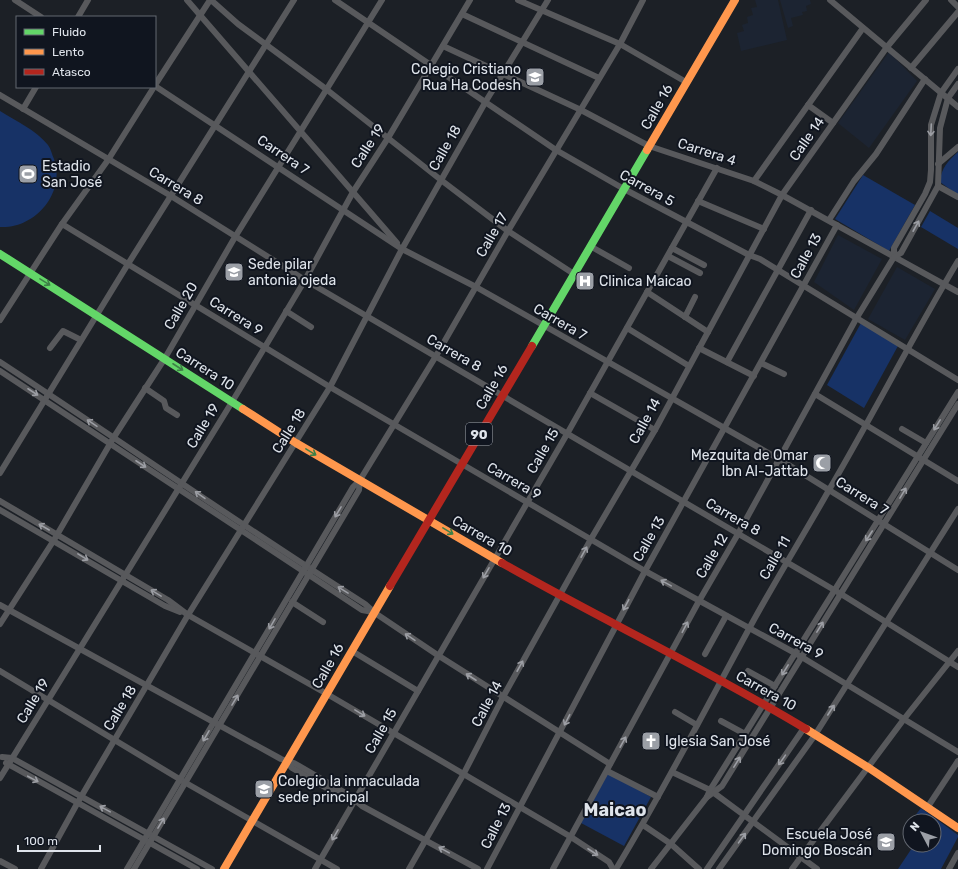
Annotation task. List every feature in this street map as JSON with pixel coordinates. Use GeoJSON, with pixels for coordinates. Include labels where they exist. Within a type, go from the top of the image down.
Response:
{"type":"FeatureCollection","features":[{"type":"Feature","properties":{"kind":"main road","name":"Calle 16"},"geometry":{"type":"LineString","coordinates":[[224,869],[624,189],[732,1]]}},
{"type":"Feature","properties":{"kind":"main road","name":"Carrera 10"},"geometry":{"type":"LineString","coordinates":[[0,254],[97,314],[296,443],[560,596],[672,653],[767,706],[869,768],[958,828]]}},
{"type":"Feature","properties":{"kind":"street"},"geometry":{"type":"LineString","coordinates":[[15,0],[39,16]]}},
{"type":"Feature","properties":{"kind":"street"},"geometry":{"type":"LineString","coordinates":[[79,16],[88,0]]}},
{"type":"Feature","properties":{"kind":"street"},"geometry":{"type":"LineString","coordinates":[[187,0],[402,249]]}},
{"type":"Feature","properties":{"kind":"street"},"geometry":{"type":"LineString","coordinates":[[156,84],[211,0],[238,24],[326,89],[440,180],[508,231],[574,274]]}},
{"type":"Feature","properties":{"kind":"street"},"geometry":{"type":"LineString","coordinates":[[0,473],[128,264],[294,0]]}},
{"type":"Feature","properties":{"kind":"street","name":"Carrera 5"},"geometry":{"type":"LineString","coordinates":[[335,0],[432,64],[556,150],[686,223],[749,255],[760,259],[958,380]]}},
{"type":"Feature","properties":{"kind":"street","name":"Calle 20"},"geometry":{"type":"LineString","coordinates":[[0,624],[56,537],[114,437],[165,358],[236,237],[280,167],[300,131],[382,0]]}},
{"type":"Feature","properties":{"kind":"street","name":"Calle 19"},"geometry":{"type":"LineString","coordinates":[[0,778],[232,402],[305,280],[344,211],[352,192],[388,138],[470,0]]}},
{"type":"Feature","properties":{"kind":"street"},"geometry":{"type":"LineString","coordinates":[[518,0],[620,44],[686,82]]}},
{"type":"Feature","properties":{"kind":"street","name":"Calle 18"},"geometry":{"type":"LineString","coordinates":[[41,869],[81,796],[188,615],[330,387],[440,180],[486,101],[548,0]]}},
{"type":"Feature","properties":{"kind":"street","name":"Calle 17"},"geometry":{"type":"LineString","coordinates":[[134,869],[151,834],[307,570],[353,487],[360,480],[436,356],[508,231],[620,44],[643,0]]}},
{"type":"Feature","properties":{"kind":"street"},"geometry":{"type":"LineString","coordinates":[[830,0],[958,107]]}},
{"type":"Feature","properties":{"kind":"street","name":"Calle 14"},"geometry":{"type":"LineString","coordinates":[[409,869],[463,775],[503,697],[591,539],[654,430],[782,195],[887,48],[926,0]]}},
{"type":"Feature","properties":{"kind":"street"},"geometry":{"type":"LineString","coordinates":[[951,0],[958,7]]}},
{"type":"Feature","properties":{"kind":"street"},"geometry":{"type":"LineString","coordinates":[[911,68],[958,12]]}},
{"type":"Feature","properties":{"kind":"street"},"geometry":{"type":"LineString","coordinates":[[462,14],[599,78]]}},
{"type":"Feature","properties":{"kind":"street"},"geometry":{"type":"LineString","coordinates":[[754,181],[863,28]]}},
{"type":"Feature","properties":{"kind":"street","name":"Carrera 4"},"geometry":{"type":"LineString","coordinates":[[443,46],[581,110],[649,146],[754,181],[811,210],[958,292]]}},
{"type":"Feature","properties":{"kind":"street"},"geometry":{"type":"LineString","coordinates":[[931,170],[931,125],[941,92],[958,69]]}},
{"type":"Feature","properties":{"kind":"street"},"geometry":{"type":"LineString","coordinates":[[829,220],[854,181],[876,154],[925,79]]}},
{"type":"Feature","properties":{"kind":"street"},"geometry":{"type":"LineString","coordinates":[[940,164],[940,128],[948,98],[958,84]]}},
{"type":"Feature","properties":{"kind":"street","name":"Carrera 7"},"geometry":{"type":"LineString","coordinates":[[156,87],[280,167],[402,249],[476,287],[779,459],[958,570]]}},
{"type":"Feature","properties":{"kind":"street"},"geometry":{"type":"LineString","coordinates":[[23,109],[35,88]]}},
{"type":"Feature","properties":{"kind":"street"},"geometry":{"type":"LineString","coordinates":[[0,320],[62,224],[108,160],[154,88]]}},
{"type":"Feature","properties":{"kind":"street","name":"Carrera 8"},"geometry":{"type":"LineString","coordinates":[[0,95],[171,196],[305,280],[841,594],[958,667]]}},
{"type":"Feature","properties":{"kind":"street"},"geometry":{"type":"LineString","coordinates":[[808,105],[833,123]]}},
{"type":"Feature","properties":{"kind":"street"},"geometry":{"type":"LineString","coordinates":[[931,170],[940,164],[958,147]]}},
{"type":"Feature","properties":{"kind":"street","name":"Calle 12"},"geometry":{"type":"LineString","coordinates":[[553,869],[699,601],[738,534],[856,319],[894,257],[901,252],[938,186],[940,164]]}},
{"type":"Feature","properties":{"kind":"street","name":"Calle 15"},"geometry":{"type":"LineString","coordinates":[[315,869],[608,363],[717,168]]}},
{"type":"Feature","properties":{"kind":"street","name":"Calle 12"},"geometry":{"type":"LineString","coordinates":[[894,257],[894,248],[926,194],[930,182],[931,170]]}},
{"type":"Feature","properties":{"kind":"street"},"geometry":{"type":"LineString","coordinates":[[938,186],[958,197]]}},
{"type":"Feature","properties":{"kind":"street"},"geometry":{"type":"LineString","coordinates":[[698,201],[764,229]]}},
{"type":"Feature","properties":{"kind":"street"},"geometry":{"type":"LineString","coordinates":[[727,362],[811,210]]}},
{"type":"Feature","properties":{"kind":"street","name":"Carrera 9"},"geometry":{"type":"LineString","coordinates":[[62,224],[393,425],[645,571],[749,630],[795,653],[848,684],[904,719],[958,757]]}},
{"type":"Feature","properties":{"kind":"street","name":"Calle 13"},"geometry":{"type":"LineString","coordinates":[[487,869],[519,807],[560,734],[645,571],[837,225]]}},
{"type":"Feature","properties":{"kind":"street"},"geometry":{"type":"LineString","coordinates":[[590,246],[629,268]]}},
{"type":"Feature","properties":{"kind":"street"},"geometry":{"type":"LineString","coordinates":[[672,248],[704,265]]}},
{"type":"Feature","properties":{"kind":"street"},"geometry":{"type":"LineString","coordinates":[[668,256],[700,272]]}},
{"type":"Feature","properties":{"kind":"street","name":"Calle 11"},"geometry":{"type":"LineString","coordinates":[[616,869],[643,825],[786,562],[830,490],[907,349],[958,261]]}},
{"type":"Feature","properties":{"kind":"street"},"geometry":{"type":"LineString","coordinates":[[647,292],[708,332]]}},
{"type":"Feature","properties":{"kind":"street"},"geometry":{"type":"LineString","coordinates":[[685,317],[696,297]]}},
{"type":"Feature","properties":{"kind":"street"},"geometry":{"type":"LineString","coordinates":[[286,311],[311,327]]}},
{"type":"Feature","properties":{"kind":"street"},"geometry":{"type":"LineString","coordinates":[[627,328],[689,366]]}},
{"type":"Feature","properties":{"kind":"street"},"geometry":{"type":"LineString","coordinates":[[50,348],[63,332],[81,340]]}},
{"type":"Feature","properties":{"kind":"street"},"geometry":{"type":"LineString","coordinates":[[699,348],[754,376]]}},
{"type":"Feature","properties":{"kind":"street"},"geometry":{"type":"LineString","coordinates":[[0,362],[182,483],[242,528]]}},
{"type":"Feature","properties":{"kind":"street"},"geometry":{"type":"LineString","coordinates":[[761,363],[784,374]]}},
{"type":"Feature","properties":{"kind":"street"},"geometry":{"type":"LineString","coordinates":[[0,371],[179,489],[307,570],[365,604],[375,613],[439,656],[560,734],[610,764]]}},
{"type":"Feature","properties":{"kind":"street"},"geometry":{"type":"LineString","coordinates":[[145,388],[164,401],[166,408],[177,415]]}},
{"type":"Feature","properties":{"kind":"street"},"geometry":{"type":"LineString","coordinates":[[920,458],[926,443],[958,392]]}},
{"type":"Feature","properties":{"kind":"street"},"geometry":{"type":"LineString","coordinates":[[590,394],[654,430]]}},
{"type":"Feature","properties":{"kind":"street"},"geometry":{"type":"LineString","coordinates":[[815,394],[958,481]]}},
{"type":"Feature","properties":{"kind":"street"},"geometry":{"type":"LineString","coordinates":[[651,869],[712,792],[745,734],[767,706],[801,657],[841,594],[881,522],[920,458],[958,404]]}},
{"type":"Feature","properties":{"kind":"street"},"geometry":{"type":"LineString","coordinates":[[902,429],[926,443]]}},
{"type":"Feature","properties":{"kind":"street"},"geometry":{"type":"LineString","coordinates":[[0,501],[121,581],[165,606],[188,615]]}},
{"type":"Feature","properties":{"kind":"street"},"geometry":{"type":"LineString","coordinates":[[719,869],[815,735],[958,509]]}},
{"type":"Feature","properties":{"kind":"street"},"geometry":{"type":"LineString","coordinates":[[0,510],[56,537],[125,574],[168,600],[188,615],[327,694],[571,837],[609,862],[613,869]]}},
{"type":"Feature","properties":{"kind":"street"},"geometry":{"type":"LineString","coordinates":[[712,792],[722,786],[767,706],[775,686],[834,590],[881,522]]}},
{"type":"Feature","properties":{"kind":"street","name":"Calle 17"},"geometry":{"type":"LineString","coordinates":[[257,655],[292,602],[307,570]]}},
{"type":"Feature","properties":{"kind":"street"},"geometry":{"type":"LineString","coordinates":[[292,602],[323,622]]}},
{"type":"Feature","properties":{"kind":"street"},"geometry":{"type":"LineString","coordinates":[[0,605],[287,762],[292,768],[347,800],[354,801],[478,869]]}},
{"type":"Feature","properties":{"kind":"street"},"geometry":{"type":"LineString","coordinates":[[705,654],[726,616]]}},
{"type":"Feature","properties":{"kind":"street"},"geometry":{"type":"LineString","coordinates":[[352,651],[418,691]]}},
{"type":"Feature","properties":{"kind":"street"},"geometry":{"type":"LineString","coordinates":[[792,869],[869,768],[904,719],[958,651]]}},
{"type":"Feature","properties":{"kind":"street"},"geometry":{"type":"LineString","coordinates":[[0,671],[183,781],[337,869]]}},
{"type":"Feature","properties":{"kind":"street"},"geometry":{"type":"LineString","coordinates":[[748,671],[775,686]]}},
{"type":"Feature","properties":{"kind":"street"},"geometry":{"type":"LineString","coordinates":[[675,712],[697,725]]}},
{"type":"Feature","properties":{"kind":"street"},"geometry":{"type":"LineString","coordinates":[[721,721],[745,734]]}},
{"type":"Feature","properties":{"kind":"street"},"geometry":{"type":"LineString","coordinates":[[707,869],[804,728]]}},
{"type":"Feature","properties":{"kind":"street"},"geometry":{"type":"LineString","coordinates":[[1,756],[12,758],[212,869]]}},
{"type":"Feature","properties":{"kind":"street"},"geometry":{"type":"LineString","coordinates":[[1,756],[8,765],[78,802],[197,869]]}},
{"type":"Feature","properties":{"kind":"street"},"geometry":{"type":"LineString","coordinates":[[927,808],[958,757]]}},
{"type":"Feature","properties":{"kind":"street"},"geometry":{"type":"LineString","coordinates":[[607,771],[658,797]]}},
{"type":"Feature","properties":{"kind":"street"},"geometry":{"type":"LineString","coordinates":[[672,772],[712,792],[817,869]]}},
{"type":"Feature","properties":{"kind":"street"},"geometry":{"type":"LineString","coordinates":[[643,825],[671,844],[699,869]]}},
{"type":"Feature","properties":{"kind":"street","name":"Calle 17"},"geometry":{"type":"LineString","coordinates":[[127,869],[147,841]]}},
{"type":"Feature","properties":{"kind":"street"},"geometry":{"type":"LineString","coordinates":[[949,869],[958,853]]}},
{"type":"Feature","properties":{"kind":"street"},"geometry":{"type":"LineString","coordinates":[[0,861],[15,869]]}},
{"type":"Feature","properties":{"kind":"shaded area"},"geometry":{"type":"Polygon","coordinates":[[[755,0],[778,0],[787,40],[741,51],[737,33],[744,31],[742,25],[748,23],[747,17],[753,15],[751,8],[757,7],[755,0]]]}},
{"type":"Feature","properties":{"kind":"shaded area"},"geometry":{"type":"Polygon","coordinates":[[[780,0],[810,0],[811,4],[806,6],[807,11],[802,12],[803,15],[791,18],[793,26],[788,28],[780,0]]]}},
{"type":"Feature","properties":{"kind":"shaded area"},"geometry":{"type":"Polygon","coordinates":[[[889,52],[917,81],[869,148],[838,123],[889,52]]]}},
{"type":"Feature","properties":{"kind":"shaded area","name":"Estadio San José"},"geometry":{"type":"Polygon","coordinates":[[[0,111],[26,126],[48,145],[54,159],[57,172],[56,184],[51,196],[45,206],[36,215],[25,222],[13,226],[0,227],[0,111]]]}},
{"type":"Feature","properties":{"kind":"shaded area"},"geometry":{"type":"Polygon","coordinates":[[[958,152],[958,195],[940,182],[946,165],[958,152]]]}},
{"type":"Feature","properties":{"kind":"shaded area"},"geometry":{"type":"Polygon","coordinates":[[[863,175],[915,205],[889,251],[835,219],[863,175]]]}},
{"type":"Feature","properties":{"kind":"shaded area"},"geometry":{"type":"Polygon","coordinates":[[[930,211],[958,228],[958,249],[921,227],[930,211]]]}},
{"type":"Feature","properties":{"kind":"shaded area"},"geometry":{"type":"Polygon","coordinates":[[[838,235],[882,259],[854,310],[814,282],[838,235]]]}},
{"type":"Feature","properties":{"kind":"shaded area"},"geometry":{"type":"Polygon","coordinates":[[[897,267],[935,289],[905,340],[868,319],[897,267]]]}},
{"type":"Feature","properties":{"kind":"shaded area"},"geometry":{"type":"Polygon","coordinates":[[[861,323],[899,344],[864,408],[827,385],[861,323]]]}},
{"type":"Feature","properties":{"kind":"shaded area"},"geometry":{"type":"Polygon","coordinates":[[[608,773],[651,797],[624,846],[581,823],[608,773]]]}},
{"type":"Feature","properties":{"kind":"shaded area"},"geometry":{"type":"Polygon","coordinates":[[[921,808],[928,813],[917,813],[921,808]]]}},
{"type":"Feature","properties":{"kind":"shaded area"},"geometry":{"type":"Polygon","coordinates":[[[942,823],[958,835],[941,869],[898,869],[909,853],[942,853],[942,823]]]}},
{"type":"Feature","properties":{"kind":"traffic: fast"},"geometry":{"type":"LineString","coordinates":[[532,346],[647,150]]}},
{"type":"Feature","properties":{"kind":"traffic: fast"},"geometry":{"type":"LineString","coordinates":[[0,254],[243,409]]}},
{"type":"Feature","properties":{"kind":"traffic: slow"},"geometry":{"type":"LineString","coordinates":[[647,150],[735,0]]}},
{"type":"Feature","properties":{"kind":"traffic: slow"},"geometry":{"type":"LineString","coordinates":[[243,409],[296,443],[502,563]]}},
{"type":"Feature","properties":{"kind":"traffic: slow"},"geometry":{"type":"LineString","coordinates":[[224,869],[390,586]]}},
{"type":"Feature","properties":{"kind":"traffic: slow"},"geometry":{"type":"LineString","coordinates":[[806,729],[869,768],[958,828]]}},
{"type":"Feature","properties":{"kind":"traffic: jam"},"geometry":{"type":"LineString","coordinates":[[390,586],[532,346]]}},
{"type":"Feature","properties":{"kind":"traffic: jam"},"geometry":{"type":"LineString","coordinates":[[502,563],[578,605],[693,665],[806,729]]}},
{"type":"Feature","properties":{"kind":"place","name":"Colegio Cristiano Rua Ha Codesh"},"geometry":{"type":"Point","coordinates":[535,77]}},
{"type":"Feature","properties":{"kind":"place","name":"Estadio San José"},"geometry":{"type":"Point","coordinates":[28,174]}},
{"type":"Feature","properties":{"kind":"place","name":"Sede pilar antonia ojeda"},"geometry":{"type":"Point","coordinates":[234,272]}},
{"type":"Feature","properties":{"kind":"place","name":"Clinica Maicao"},"geometry":{"type":"Point","coordinates":[585,281]}},
{"type":"Feature","properties":{"kind":"place","name":"Mezquita de Omar Ibn Al-Jattab"},"geometry":{"type":"Point","coordinates":[822,463]}},
{"type":"Feature","properties":{"kind":"place","name":"Iglesia San José"},"geometry":{"type":"Point","coordinates":[651,741]}},
{"type":"Feature","properties":{"kind":"place","name":"Colegio la inmaculada sede principal"},"geometry":{"type":"Point","coordinates":[264,789]}},
{"type":"Feature","properties":{"kind":"place","name":"Escuela José Domingo Boscán"},"geometry":{"type":"Point","coordinates":[886,842]}},
{"type":"Feature","properties":{"kind":"district","name":"Maicao"},"geometry":{"type":"Point","coordinates":[615,810]}}]}
